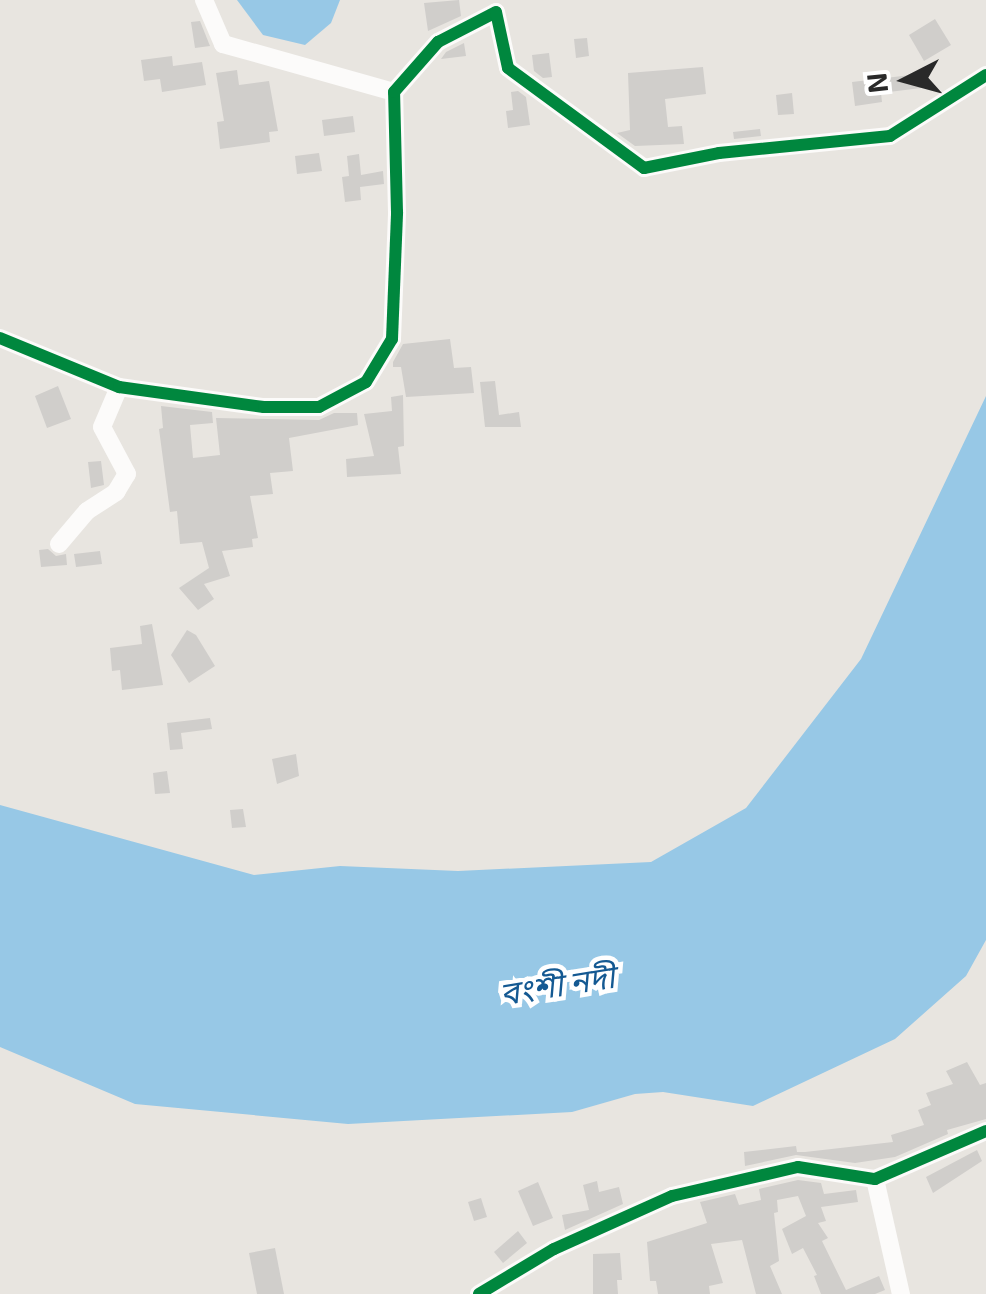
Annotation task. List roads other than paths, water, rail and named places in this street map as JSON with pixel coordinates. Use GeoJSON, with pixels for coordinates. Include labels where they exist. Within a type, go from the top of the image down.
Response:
{"type":"FeatureCollection","features":[{"type":"Feature","properties":{"kind":"street"},"geometry":{"type":"LineString","coordinates":[[204,0],[223,44],[394,92]]}},
{"type":"Feature","properties":{"kind":"street"},"geometry":{"type":"LineString","coordinates":[[0,338],[119,387],[264,408],[319,406],[366,382],[392,339],[397,212],[394,92],[438,42],[496,12],[508,68],[644,168],[718,153],[890,136],[986,75]]}},
{"type":"Feature","properties":{"kind":"street"},"geometry":{"type":"LineString","coordinates":[[58,544],[88,510],[116,492],[127,474],[102,427],[119,387]]}},
{"type":"Feature","properties":{"kind":"street"},"geometry":{"type":"LineString","coordinates":[[479,1294],[554,1249],[672,1196],[798,1167],[875,1179],[986,1131]]}},
{"type":"Feature","properties":{"kind":"street"},"geometry":{"type":"LineString","coordinates":[[875,1179],[901,1294]]}},
{"type":"Feature","properties":{"kind":"water"},"geometry":{"type":"Polygon","coordinates":[[[237,0],[340,0],[331,23],[305,45],[263,35],[237,0]]]}},
{"type":"Feature","properties":{"kind":"water","name":"বংশী নদী"},"geometry":{"type":"Polygon","coordinates":[[[986,396],[986,940],[966,976],[895,1039],[753,1106],[663,1092],[635,1094],[572,1112],[348,1124],[135,1104],[0,1047],[0,805],[254,875],[340,866],[458,871],[651,862],[746,808],[861,659],[986,396]]]}}]}
